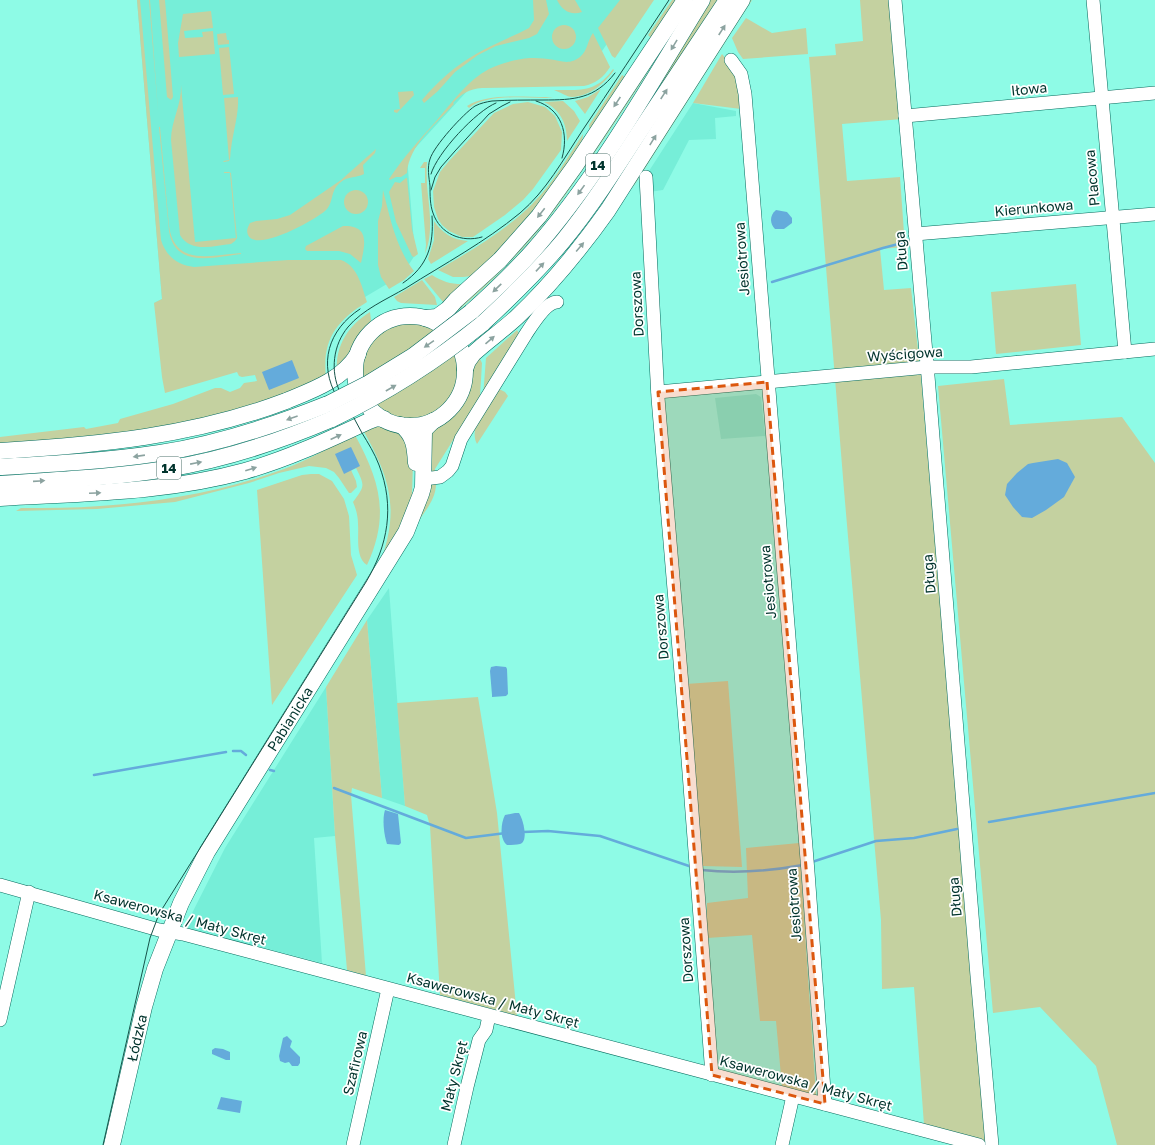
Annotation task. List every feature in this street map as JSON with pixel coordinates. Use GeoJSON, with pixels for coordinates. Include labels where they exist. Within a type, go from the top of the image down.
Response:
{"type":"FeatureCollection","features":[{"type":"Feature","properties":{"kind":"main road"},"geometry":{"type":"LineString","coordinates":[[384,419],[369,406],[361,394],[356,378],[355,369],[358,354],[368,335],[382,324],[396,317],[437,317],[448,309],[500,260],[538,216],[575,166],[685,0]]}},
{"type":"Feature","properties":{"kind":"main road","name":"14"},"geometry":{"type":"LineString","coordinates":[[0,467],[127,458],[194,447],[239,436],[328,404],[395,368],[471,312],[522,263],[568,207],[617,136],[702,0]]}},
{"type":"Feature","properties":{"kind":"main road"},"geometry":{"type":"LineString","coordinates":[[0,498],[146,489],[209,480],[246,471],[287,458],[377,418],[401,425],[414,425],[433,421],[449,409],[456,401],[463,385],[465,369],[473,354],[540,294],[586,241],[612,204],[738,0]]}},
{"type":"Feature","properties":{"kind":"main road","name":"14"},"geometry":{"type":"LineString","coordinates":[[0,484],[116,475],[167,469],[213,460],[260,447],[297,434],[332,419],[402,382],[445,353],[482,324],[526,282],[567,236],[738,0]]}},
{"type":"Feature","properties":{"kind":"main road"},"geometry":{"type":"LineString","coordinates":[[425,318],[439,325],[452,337],[461,352],[465,369]]}},
{"type":"Feature","properties":{"kind":"main road"},"geometry":{"type":"LineString","coordinates":[[0,451],[97,444],[138,439],[212,425],[246,415],[326,384],[345,370],[358,354]]}},
{"type":"Feature","properties":{"kind":"main road"},"geometry":{"type":"LineString","coordinates":[[326,384],[342,383],[352,387],[361,394]]}},
{"type":"Feature","properties":{"kind":"main road","name":"Pabianicka"},"geometry":{"type":"LineString","coordinates":[[168,932],[188,886],[207,852],[401,542],[422,494],[424,479],[424,435],[426,428],[433,421]]}},
{"type":"Feature","properties":{"kind":"main road","name":"Pabianicka"},"geometry":{"type":"LineString","coordinates":[[401,425],[410,434],[415,452],[417,480],[416,508]]}},
{"type":"Feature","properties":{"kind":"main road","name":"Łódzka"},"geometry":{"type":"LineString","coordinates":[[112,1145],[149,986],[168,932]]}},
{"type":"Feature","properties":{"kind":"street","name":"Długa"},"geometry":{"type":"LineString","coordinates":[[895,0],[928,368],[992,1145]]}},
{"type":"Feature","properties":{"kind":"street","name":"Placowa"},"geometry":{"type":"LineString","coordinates":[[1092,0],[1125,352]]}},
{"type":"Feature","properties":{"kind":"street","name":"Jesiotrowa"},"geometry":{"type":"LineString","coordinates":[[731,60],[737,67],[743,81],[808,872],[825,1104]]}},
{"type":"Feature","properties":{"kind":"street","name":"Iłowa"},"geometry":{"type":"LineString","coordinates":[[905,116],[1155,93]]}},
{"type":"Feature","properties":{"kind":"street","name":"Dorszowa"},"geometry":{"type":"LineString","coordinates":[[646,177],[658,392],[712,1074]]}},
{"type":"Feature","properties":{"kind":"street","name":"Kierunkowa"},"geometry":{"type":"LineString","coordinates":[[915,234],[1155,214]]}},
{"type":"Feature","properties":{"kind":"street"},"geometry":{"type":"LineString","coordinates":[[424,479],[437,478],[448,471],[454,460],[461,439],[526,334],[550,304],[557,302]]}},
{"type":"Feature","properties":{"kind":"street","name":"Wyścigowa"},"geometry":{"type":"LineString","coordinates":[[658,392],[928,368],[970,367],[1155,349]]}},
{"type":"Feature","properties":{"kind":"street","name":"Ksawerowska / Mały Skręt"},"geometry":{"type":"LineString","coordinates":[[0,885],[168,932],[183,934],[979,1145]]}},
{"type":"Feature","properties":{"kind":"street"},"geometry":{"type":"LineString","coordinates":[[0,1020],[6,970],[29,892]]}},
{"type":"Feature","properties":{"kind":"street","name":"Szafirowa"},"geometry":{"type":"LineString","coordinates":[[353,1145],[388,989]]}},
{"type":"Feature","properties":{"kind":"street","name":"Mały Skręt"},"geometry":{"type":"LineString","coordinates":[[454,1145],[466,1087],[479,1040],[486,1030],[490,1016]]}},
{"type":"Feature","properties":{"kind":"street"},"geometry":{"type":"LineString","coordinates":[[782,1145],[793,1096]]}},
{"type":"Feature","properties":{"kind":"highlighted area"},"geometry":{"type":"Polygon","coordinates":[[[767,382],[825,1104],[712,1075],[658,392],[767,382]]]}},
{"type":"Feature","properties":{"kind":"shaded area"},"geometry":{"type":"Polygon","coordinates":[[[137,0],[638,0],[578,85],[470,88],[407,157],[415,255],[402,275],[365,297],[154,303],[162,299],[137,0]]]}},
{"type":"Feature","properties":{"kind":"shaded area"},"geometry":{"type":"Polygon","coordinates":[[[137,0],[140,0],[161,240],[169,255],[177,262],[194,267],[288,260],[341,260],[352,267],[361,284],[367,302],[356,309],[339,324],[333,333],[326,352],[326,377],[252,406],[209,418],[116,435],[0,444],[0,437],[84,427],[86,429],[118,423],[120,419],[173,404],[215,388],[221,388],[230,392],[240,388],[244,383],[257,381],[255,375],[242,377],[239,376],[237,372],[165,393],[154,303],[162,299],[137,0]]]}},
{"type":"Feature","properties":{"kind":"shaded area"},"geometry":{"type":"Polygon","coordinates":[[[149,0],[150,0],[158,111],[149,0]]]}},
{"type":"Feature","properties":{"kind":"shaded area"},"geometry":{"type":"Polygon","coordinates":[[[159,0],[165,0],[173,97],[171,100],[167,97],[159,0]]]}},
{"type":"Feature","properties":{"kind":"shaded area"},"geometry":{"type":"Polygon","coordinates":[[[533,0],[546,0],[549,14],[537,34],[529,38],[496,46],[478,55],[455,72],[438,91],[424,103],[422,100],[440,81],[468,59],[482,50],[529,28],[534,20],[533,0]]]}},
{"type":"Feature","properties":{"kind":"shaded area"},"geometry":{"type":"Polygon","coordinates":[[[557,0],[575,0],[582,12],[570,13],[561,7],[557,0]]]}},
{"type":"Feature","properties":{"kind":"shaded area"},"geometry":{"type":"Polygon","coordinates":[[[620,0],[654,0],[615,58],[612,56],[598,28],[620,0]]]}},
{"type":"Feature","properties":{"kind":"shaded area"},"geometry":{"type":"Polygon","coordinates":[[[672,0],[679,0],[590,134],[589,125],[622,75],[625,77],[651,38],[648,35],[672,0]]]}},
{"type":"Feature","properties":{"kind":"shaded area"},"geometry":{"type":"Polygon","coordinates":[[[693,0],[617,119],[549,217],[511,261],[453,315],[450,311],[478,288],[693,0]]]}},
{"type":"Feature","properties":{"kind":"shaded area"},"geometry":{"type":"Polygon","coordinates":[[[708,0],[719,0],[662,87],[657,83],[708,0]]]}},
{"type":"Feature","properties":{"kind":"shaded area"},"geometry":{"type":"Polygon","coordinates":[[[752,0],[635,184],[623,199],[748,1],[752,0]]]}},
{"type":"Feature","properties":{"kind":"shaded area"},"geometry":{"type":"Polygon","coordinates":[[[860,0],[891,0],[902,119],[842,124],[847,181],[900,177],[905,247],[880,249],[884,290],[911,288],[921,376],[986,1142],[924,1125],[914,987],[882,989],[881,920],[809,57],[836,55],[835,44],[863,41],[860,0]]]}},
{"type":"Feature","properties":{"kind":"shaded area"},"geometry":{"type":"Polygon","coordinates":[[[211,11],[213,28],[184,31],[185,38],[203,37],[202,32],[213,31],[215,54],[179,57],[178,43],[183,14],[211,11]]]}},
{"type":"Feature","properties":{"kind":"shaded area"},"geometry":{"type":"Polygon","coordinates":[[[746,18],[772,33],[806,28],[808,54],[743,59],[732,38],[746,18]]]}},
{"type":"Feature","properties":{"kind":"shaded area"},"geometry":{"type":"Polygon","coordinates":[[[564,25],[573,28],[576,37],[573,46],[564,49],[555,46],[552,37],[555,28],[564,25]]]}},
{"type":"Feature","properties":{"kind":"shaded area"},"geometry":{"type":"Polygon","coordinates":[[[226,33],[229,44],[218,45],[217,34],[226,33]]]}},
{"type":"Feature","properties":{"kind":"shaded area"},"geometry":{"type":"Polygon","coordinates":[[[593,33],[610,67],[599,80],[584,86],[482,88],[466,92],[453,103],[454,104],[418,144],[409,163],[407,173],[401,177],[389,179],[412,149],[467,85],[474,79],[489,69],[514,60],[541,58],[568,62],[576,60],[583,54],[593,33]]]}},
{"type":"Feature","properties":{"kind":"shaded area"},"geometry":{"type":"Polygon","coordinates":[[[229,47],[234,94],[223,95],[219,48],[229,47]]]}},
{"type":"Feature","properties":{"kind":"shaded area"},"geometry":{"type":"Polygon","coordinates":[[[722,54],[732,66],[737,80],[741,109],[693,103],[722,54]]]}},
{"type":"Feature","properties":{"kind":"shaded area"},"geometry":{"type":"Polygon","coordinates":[[[613,69],[614,70],[610,75],[601,84],[584,95],[570,97],[554,90],[580,90],[594,86],[607,77],[613,69]]]}},
{"type":"Feature","properties":{"kind":"shaded area"},"geometry":{"type":"Polygon","coordinates":[[[181,85],[195,242],[236,238],[230,173],[224,173],[229,172],[231,173],[237,238],[231,244],[210,247],[196,246],[184,241],[180,235],[171,133],[180,99],[181,85]]]}},
{"type":"Feature","properties":{"kind":"shaded area"},"geometry":{"type":"Polygon","coordinates":[[[601,89],[585,114],[575,101],[588,97],[601,89]]]}},
{"type":"Feature","properties":{"kind":"shaded area"},"geometry":{"type":"Polygon","coordinates":[[[413,91],[414,95],[397,113],[394,112],[394,110],[400,109],[398,92],[413,91]]]}},
{"type":"Feature","properties":{"kind":"shaded area"},"geometry":{"type":"Polygon","coordinates":[[[516,96],[553,98],[498,98],[477,103],[469,108],[467,106],[484,99],[494,97],[516,96]]]}},
{"type":"Feature","properties":{"kind":"shaded area"},"geometry":{"type":"Polygon","coordinates":[[[238,97],[238,110],[230,158],[229,161],[224,162],[223,161],[229,160],[224,98],[238,97]]]}},
{"type":"Feature","properties":{"kind":"shaded area"},"geometry":{"type":"Polygon","coordinates":[[[563,101],[574,111],[580,121],[567,141],[566,129],[562,118],[550,105],[544,102],[563,101]]]}},
{"type":"Feature","properties":{"kind":"shaded area"},"geometry":{"type":"Polygon","coordinates":[[[528,102],[545,107],[555,116],[562,132],[561,150],[533,189],[523,200],[505,215],[473,237],[462,237],[449,231],[438,219],[434,207],[433,191],[440,172],[494,113],[513,104],[528,102]]]}},
{"type":"Feature","properties":{"kind":"shaded area"},"geometry":{"type":"Polygon","coordinates":[[[693,103],[736,111],[736,116],[715,118],[716,139],[689,140],[663,190],[649,192],[647,174],[693,103]]]}},
{"type":"Feature","properties":{"kind":"shaded area"},"geometry":{"type":"Polygon","coordinates":[[[159,127],[169,226],[173,239],[179,248],[196,256],[241,254],[197,258],[187,256],[179,251],[173,243],[169,231],[159,127]]]}},
{"type":"Feature","properties":{"kind":"shaded area"},"geometry":{"type":"Polygon","coordinates":[[[583,134],[582,143],[555,187],[500,252],[472,276],[453,277],[438,270],[488,240],[523,213],[547,187],[560,170],[583,134]]]}},
{"type":"Feature","properties":{"kind":"shaded area"},"geometry":{"type":"Polygon","coordinates":[[[376,149],[375,153],[363,165],[364,174],[341,182],[335,188],[331,203],[321,214],[300,226],[274,237],[262,240],[253,239],[248,235],[247,230],[250,223],[277,219],[290,215],[341,180],[376,149]]]}},
{"type":"Feature","properties":{"kind":"shaded area"},"geometry":{"type":"Polygon","coordinates":[[[424,162],[427,162],[430,220],[428,246],[425,254],[426,245],[421,183],[425,183],[425,168],[420,168],[424,162]]]}},
{"type":"Feature","properties":{"kind":"shaded area"},"geometry":{"type":"Polygon","coordinates":[[[406,178],[412,229],[418,254],[414,257],[412,256],[396,222],[389,192],[395,182],[400,183],[406,178]]]}},
{"type":"Feature","properties":{"kind":"shaded area"},"geometry":{"type":"Polygon","coordinates":[[[356,190],[361,191],[367,197],[367,207],[361,213],[356,214],[351,213],[345,207],[344,202],[345,197],[351,191],[356,190]]]}},
{"type":"Feature","properties":{"kind":"shaded area"},"geometry":{"type":"Polygon","coordinates":[[[383,190],[398,243],[414,271],[404,280],[389,289],[381,277],[378,265],[378,221],[382,206],[383,190]]]}},
{"type":"Feature","properties":{"kind":"shaded area"},"geometry":{"type":"Polygon","coordinates":[[[434,221],[448,235],[457,239],[468,241],[431,264],[428,259],[434,240],[434,221]]]}},
{"type":"Feature","properties":{"kind":"shaded area"},"geometry":{"type":"Polygon","coordinates":[[[343,226],[352,227],[362,232],[364,237],[364,249],[361,263],[350,254],[339,251],[307,251],[305,249],[306,246],[343,226]]]}},
{"type":"Feature","properties":{"kind":"shaded area"},"geometry":{"type":"Polygon","coordinates":[[[432,275],[440,280],[457,284],[467,284],[443,302],[424,279],[432,275]]]}},
{"type":"Feature","properties":{"kind":"shaded area"},"geometry":{"type":"Polygon","coordinates":[[[422,280],[435,297],[437,305],[401,303],[394,297],[422,280]]]}},
{"type":"Feature","properties":{"kind":"shaded area"},"geometry":{"type":"Polygon","coordinates":[[[1076,284],[1081,345],[996,354],[991,292],[1076,284]]]}},
{"type":"Feature","properties":{"kind":"shaded area"},"geometry":{"type":"Polygon","coordinates":[[[370,312],[371,320],[369,326],[359,339],[351,358],[337,372],[338,353],[345,337],[362,317],[370,312]]]}},
{"type":"Feature","properties":{"kind":"shaded area"},"geometry":{"type":"Polygon","coordinates":[[[410,321],[429,325],[445,335],[455,351],[459,370],[455,389],[445,405],[429,415],[410,419],[391,415],[375,405],[365,389],[361,370],[365,351],[375,335],[391,325],[410,321]]]}},
{"type":"Feature","properties":{"kind":"shaded area"},"geometry":{"type":"Polygon","coordinates":[[[517,330],[520,335],[483,397],[486,358],[517,330]]]}},
{"type":"Feature","properties":{"kind":"shaded area"},"geometry":{"type":"Polygon","coordinates":[[[479,357],[482,363],[480,397],[435,469],[435,474],[433,474],[428,468],[427,439],[439,423],[450,416],[459,406],[466,393],[471,372],[479,357]]]}},
{"type":"Feature","properties":{"kind":"shaded area"},"geometry":{"type":"Polygon","coordinates":[[[1004,379],[1010,425],[1122,417],[1155,463],[1155,1145],[1117,1145],[1096,1066],[1040,1007],[993,1013],[938,386],[1004,379]]]}},
{"type":"Feature","properties":{"kind":"shaded area"},"geometry":{"type":"Polygon","coordinates":[[[497,388],[505,392],[508,396],[477,444],[475,430],[477,423],[484,408],[497,388]]]}},
{"type":"Feature","properties":{"kind":"shaded area"},"geometry":{"type":"Polygon","coordinates":[[[756,394],[761,397],[765,436],[721,439],[715,398],[756,394]]]}},
{"type":"Feature","properties":{"kind":"shaded area"},"geometry":{"type":"Polygon","coordinates":[[[371,425],[384,425],[401,431],[413,462],[412,495],[406,517],[381,560],[387,541],[391,508],[385,478],[379,462],[363,430],[371,425]]]}},
{"type":"Feature","properties":{"kind":"shaded area"},"geometry":{"type":"Polygon","coordinates":[[[355,435],[371,468],[379,498],[380,514],[378,530],[374,547],[367,565],[363,561],[359,552],[358,518],[353,502],[362,489],[362,482],[356,468],[351,470],[357,487],[351,493],[349,493],[334,472],[326,468],[309,466],[175,502],[97,509],[16,511],[21,508],[80,507],[147,502],[239,484],[284,469],[355,435]]]}},
{"type":"Feature","properties":{"kind":"shaded area"},"geometry":{"type":"Polygon","coordinates":[[[319,474],[332,481],[344,499],[349,516],[351,555],[357,575],[272,705],[257,490],[302,475],[319,474]]]}},
{"type":"Feature","properties":{"kind":"shaded area"},"geometry":{"type":"Polygon","coordinates":[[[436,482],[436,488],[432,500],[416,525],[429,485],[436,482]]]}},
{"type":"Feature","properties":{"kind":"shaded area"},"geometry":{"type":"Polygon","coordinates":[[[389,588],[405,806],[382,798],[367,620],[389,588]]]}},
{"type":"Feature","properties":{"kind":"shaded area"},"geometry":{"type":"Polygon","coordinates":[[[367,620],[382,798],[352,788],[351,795],[366,976],[347,970],[335,836],[326,687],[367,620]]]}},
{"type":"Feature","properties":{"kind":"shaded area"},"geometry":{"type":"Polygon","coordinates":[[[728,681],[742,867],[703,866],[686,684],[728,681]]]}},
{"type":"Feature","properties":{"kind":"shaded area"},"geometry":{"type":"Polygon","coordinates":[[[326,687],[335,836],[314,838],[322,963],[185,927],[225,848],[326,687]]]}},
{"type":"Feature","properties":{"kind":"shaded area"},"geometry":{"type":"Polygon","coordinates":[[[478,697],[497,813],[517,1016],[440,995],[430,826],[427,815],[405,806],[397,703],[478,697]]]}},
{"type":"Feature","properties":{"kind":"shaded area"},"geometry":{"type":"Polygon","coordinates":[[[799,843],[816,1096],[782,1087],[776,1021],[760,1021],[752,935],[707,938],[707,903],[748,898],[746,848],[799,843]]]}},
{"type":"Feature","properties":{"kind":"water"},"geometry":{"type":"Polygon","coordinates":[[[776,210],[787,212],[792,218],[792,223],[784,229],[775,229],[772,225],[771,217],[776,210]]]}},
{"type":"Feature","properties":{"kind":"water"},"geometry":{"type":"Polygon","coordinates":[[[292,360],[299,378],[269,390],[262,372],[292,360]]]}},
{"type":"Feature","properties":{"kind":"water"},"geometry":{"type":"Polygon","coordinates":[[[351,447],[360,466],[344,474],[335,454],[351,447]]]}},
{"type":"Feature","properties":{"kind":"water"},"geometry":{"type":"Polygon","coordinates":[[[1058,459],[1067,463],[1075,477],[1064,497],[1032,518],[1022,517],[1005,495],[1007,484],[1028,464],[1058,459]]]}},
{"type":"Feature","properties":{"kind":"water"},"geometry":{"type":"Polygon","coordinates":[[[491,667],[506,667],[507,669],[508,694],[506,696],[492,697],[490,671],[491,667]]]}},
{"type":"Feature","properties":{"kind":"water"},"geometry":{"type":"Polygon","coordinates":[[[385,810],[398,814],[401,843],[399,845],[387,844],[384,827],[385,810]]]}},
{"type":"Feature","properties":{"kind":"water"},"geometry":{"type":"Polygon","coordinates":[[[519,813],[522,820],[525,834],[524,839],[520,844],[507,845],[504,842],[502,835],[502,822],[505,815],[519,813]]]}},
{"type":"Feature","properties":{"kind":"water"},"geometry":{"type":"Polygon","coordinates":[[[287,1036],[292,1041],[290,1047],[300,1057],[300,1063],[298,1066],[292,1066],[289,1062],[285,1063],[280,1061],[279,1056],[283,1038],[287,1036]]]}},
{"type":"Feature","properties":{"kind":"water"},"geometry":{"type":"Polygon","coordinates":[[[215,1048],[230,1052],[230,1060],[226,1060],[212,1054],[212,1050],[215,1048]]]}},
{"type":"Feature","properties":{"kind":"water"},"geometry":{"type":"Polygon","coordinates":[[[221,1097],[242,1101],[240,1113],[217,1109],[221,1097]]]}},
{"type":"Feature","properties":{"kind":"waterway"},"geometry":{"type":"LineString","coordinates":[[772,282],[906,242]]}},
{"type":"Feature","properties":{"kind":"waterway"},"geometry":{"type":"LineString","coordinates":[[233,751],[241,751],[246,755]]}},
{"type":"Feature","properties":{"kind":"waterway"},"geometry":{"type":"LineString","coordinates":[[94,775],[226,752]]}},
{"type":"Feature","properties":{"kind":"waterway"},"geometry":{"type":"LineString","coordinates":[[270,770],[274,771]]}},
{"type":"Feature","properties":{"kind":"waterway"},"geometry":{"type":"LineString","coordinates":[[334,788],[466,838],[506,833]]}},
{"type":"Feature","properties":{"kind":"waterway"},"geometry":{"type":"LineString","coordinates":[[989,822],[1155,793]]}},
{"type":"Feature","properties":{"kind":"waterway"},"geometry":{"type":"LineString","coordinates":[[812,862],[876,841],[914,838],[957,829]]}},
{"type":"Feature","properties":{"kind":"waterway"},"geometry":{"type":"LineString","coordinates":[[523,832],[548,831],[600,836],[692,867]]}},
{"type":"Feature","properties":{"kind":"waterway"},"geometry":{"type":"LineString","coordinates":[[702,870],[727,872],[753,871],[803,865]]}},
{"type":"Feature","properties":{"kind":"tram line"},"geometry":{"type":"LineString","coordinates":[[103,1145],[150,938],[159,914],[366,582],[380,554],[387,525],[387,496],[376,457],[337,384],[334,367],[336,350],[339,342],[348,327],[360,315],[479,243],[507,224],[538,195],[554,175],[669,0]]}},
{"type":"Feature","properties":{"kind":"tram line"},"geometry":{"type":"LineString","coordinates":[[482,237],[474,239],[460,238],[446,231],[436,220],[431,207],[428,172],[430,159],[437,146],[463,116],[479,104],[492,101],[554,100],[583,96],[600,88],[615,73]]}},
{"type":"Feature","properties":{"kind":"tram line"},"geometry":{"type":"LineString","coordinates":[[536,101],[552,110],[561,124],[565,140],[562,158]]}},
{"type":"Feature","properties":{"kind":"tram line"},"geometry":{"type":"LineString","coordinates":[[431,190],[435,177],[441,167],[455,151],[489,114],[510,102]]}},
{"type":"Feature","properties":{"kind":"tram line"},"geometry":{"type":"LineString","coordinates":[[431,174],[441,155],[468,123],[488,107],[496,103]]}},
{"type":"Feature","properties":{"kind":"tram line"},"geometry":{"type":"LineString","coordinates":[[403,283],[412,276],[424,262],[428,254],[432,236],[432,216]]}},
{"type":"Feature","properties":{"kind":"tram line"},"geometry":{"type":"LineString","coordinates":[[337,397],[331,385],[328,372],[327,360],[329,348],[340,327],[349,317],[360,309]]}}]}
